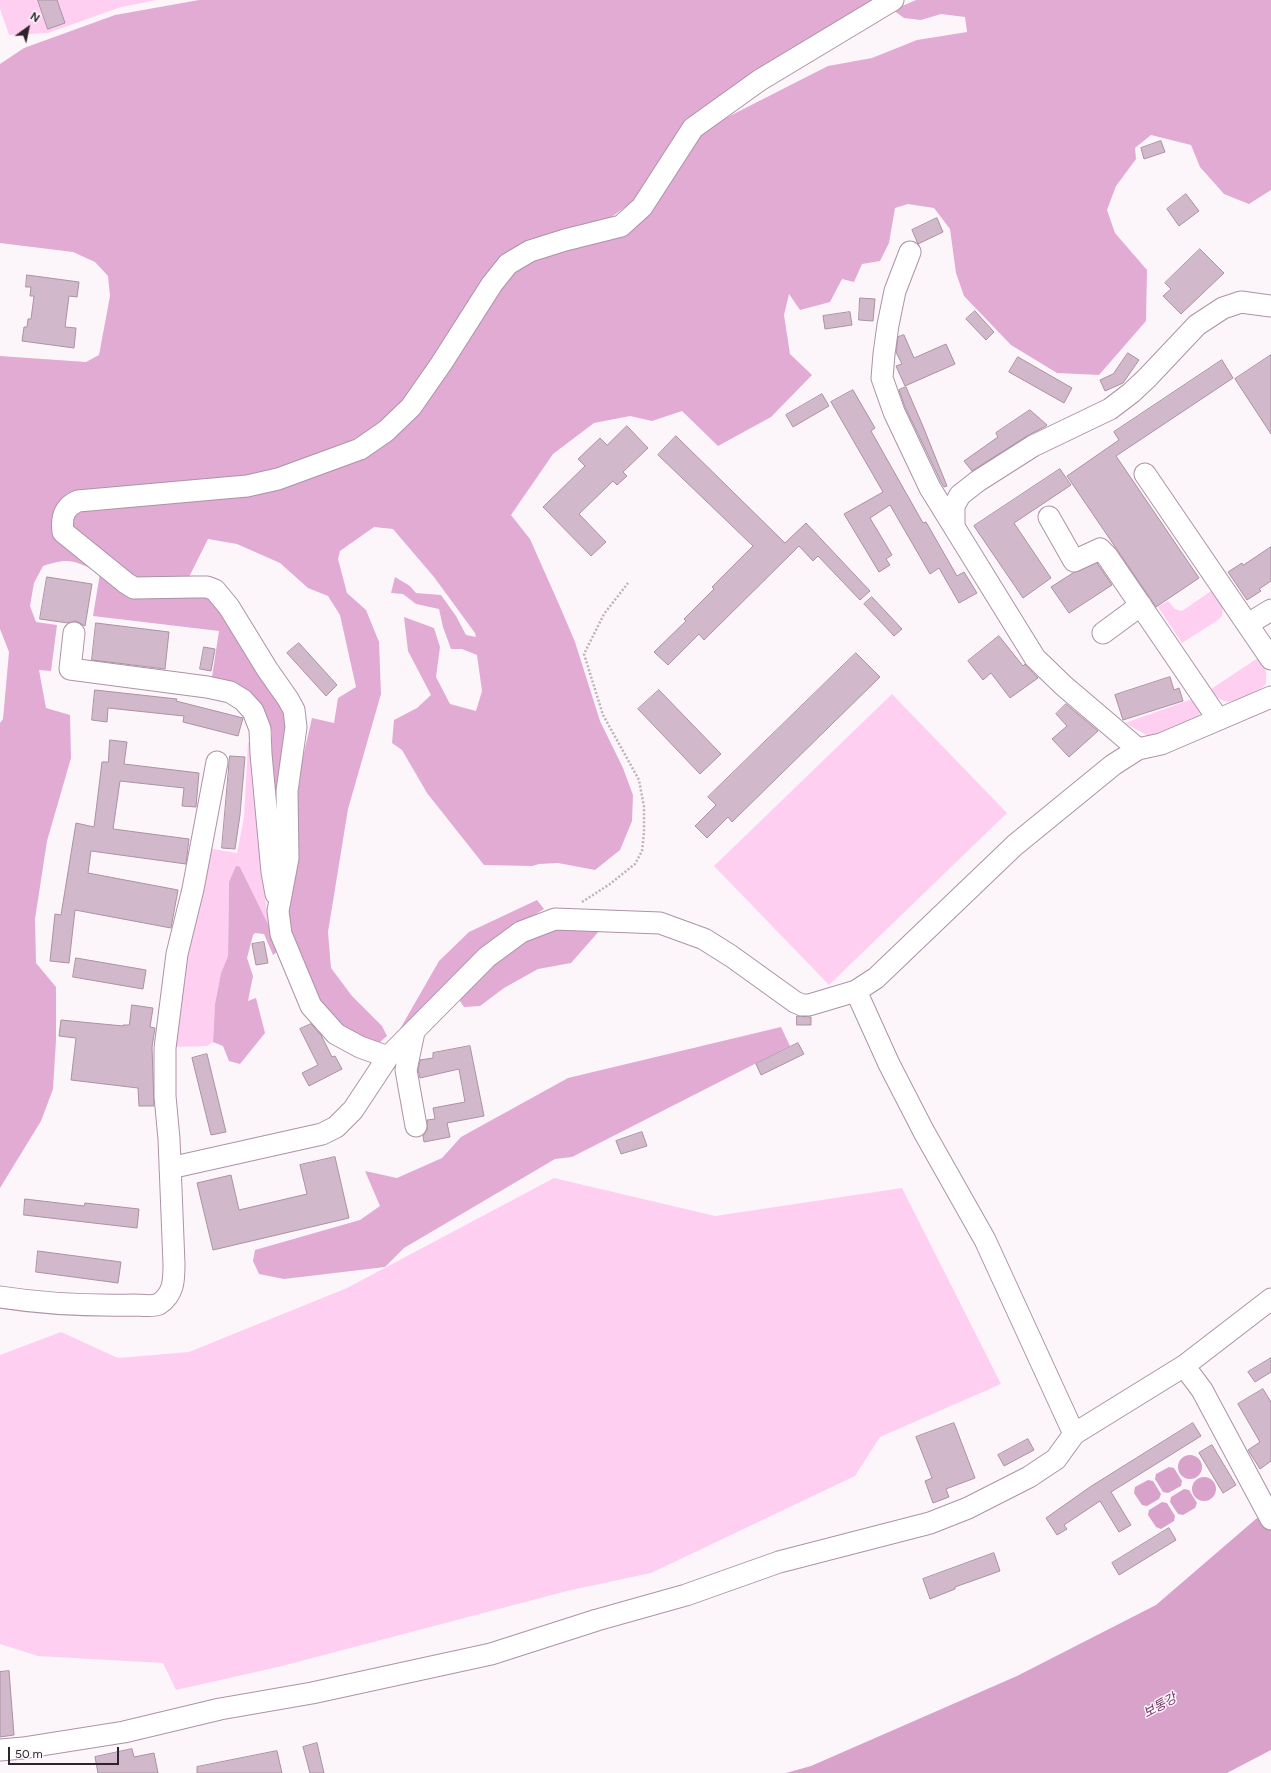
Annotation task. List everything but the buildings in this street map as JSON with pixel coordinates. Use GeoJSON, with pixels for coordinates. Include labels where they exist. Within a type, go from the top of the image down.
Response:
{"type":"FeatureCollection","features":[{"type":"Feature","properties":{"kind":"street"},"geometry":{"type":"LineString","coordinates":[[278,911],[288,858],[287,791],[296,727],[294,710],[267,670],[229,607],[215,590],[206,587],[134,588],[63,532],[62,522],[64,512],[70,504],[78,501],[247,486],[278,479],[360,449],[386,430],[411,408],[442,364],[492,284],[508,264],[530,251],[565,240],[621,226],[642,207],[693,128],[760,80],[893,0]]}},
{"type":"Feature","properties":{"kind":"street"},"geometry":{"type":"LineString","coordinates":[[910,252],[896,292],[888,325],[882,378],[887,396],[930,488],[1036,658],[1064,686],[1138,749]]}},
{"type":"Feature","properties":{"kind":"street"},"geometry":{"type":"LineString","coordinates":[[954,525],[954,506],[960,495],[1033,446],[1110,409],[1131,393],[1147,378],[1197,325],[1223,308],[1241,302],[1271,306]]}},
{"type":"Feature","properties":{"kind":"street"},"geometry":{"type":"LineString","coordinates":[[1144,474],[1271,659]]}},
{"type":"Feature","properties":{"kind":"street"},"geometry":{"type":"LineString","coordinates":[[1049,517],[1074,561],[1100,549],[1107,556],[1218,719]]}},
{"type":"Feature","properties":{"kind":"street"},"geometry":{"type":"LineString","coordinates":[[1103,633],[1141,605]]}},
{"type":"Feature","properties":{"kind":"street"},"geometry":{"type":"LineString","coordinates":[[1248,624],[1271,610]]}},
{"type":"Feature","properties":{"kind":"street"},"geometry":{"type":"LineString","coordinates":[[74,633],[70,669],[207,687],[230,692],[243,700],[253,711],[260,729],[272,872],[281,934],[310,1006],[336,1034],[360,1047],[388,1057]]}},
{"type":"Feature","properties":{"kind":"street"},"geometry":{"type":"LineString","coordinates":[[170,1168],[322,1134],[336,1127],[353,1110],[388,1057],[415,1032],[449,994],[487,957],[521,932],[555,919],[660,924],[704,940],[731,956],[795,1002],[802,1005],[856,992],[876,978],[1015,845],[1112,765],[1138,749],[1161,744],[1271,696]]}},
{"type":"Feature","properties":{"kind":"street"},"geometry":{"type":"LineString","coordinates":[[0,1297],[36,1302],[95,1306],[157,1305],[170,1294],[174,1281],[169,1139],[165,1096],[165,1048],[177,954],[193,889],[217,762]]}},
{"type":"Feature","properties":{"kind":"street"},"geometry":{"type":"LineString","coordinates":[[856,992],[889,1064],[924,1132],[985,1240],[1074,1434]]}},
{"type":"Feature","properties":{"kind":"street"},"geometry":{"type":"LineString","coordinates":[[415,1032],[409,1050],[406,1070],[416,1126]]}},
{"type":"Feature","properties":{"kind":"street"},"geometry":{"type":"LineString","coordinates":[[0,1750],[23,1748],[124,1732],[220,1709],[312,1693],[491,1654],[596,1620],[686,1595],[779,1562],[930,1523],[968,1508],[1029,1477],[1056,1459],[1074,1434],[1184,1366],[1271,1299]]}},
{"type":"Feature","properties":{"kind":"street"},"geometry":{"type":"LineString","coordinates":[[1184,1366],[1202,1390],[1271,1519]]}},
{"type":"Feature","properties":{"kind":"path"},"geometry":{"type":"LineString","coordinates":[[580,903],[610,884],[635,864],[642,851],[644,807],[639,780],[603,715],[584,654],[604,614],[628,583]]}},
{"type":"Feature","properties":{"kind":"shaded area"},"geometry":{"type":"Polygon","coordinates":[[[0,0],[157,0],[121,7],[48,33],[9,35],[0,9],[0,0]]]}},
{"type":"Feature","properties":{"kind":"shaded area"},"geometry":{"type":"Polygon","coordinates":[[[199,0],[877,0],[659,165],[632,202],[606,221],[522,246],[404,404],[379,424],[349,442],[273,473],[80,496],[57,519],[105,575],[211,599],[234,631],[239,644],[288,713],[284,848],[268,770],[272,734],[270,725],[265,716],[249,700],[212,677],[219,631],[93,616],[100,573],[78,563],[66,561],[43,566],[34,583],[30,606],[36,622],[57,625],[51,671],[39,670],[46,708],[70,715],[71,758],[47,841],[35,919],[36,963],[56,987],[56,1040],[53,1089],[41,1121],[0,1188],[0,723],[3,719],[9,652],[0,629],[0,356],[86,362],[99,355],[110,296],[108,276],[95,262],[73,252],[0,243],[0,64],[24,48],[115,15],[199,0]]]}},
{"type":"Feature","properties":{"kind":"shaded area"},"geometry":{"type":"Polygon","coordinates":[[[916,0],[1271,0],[1271,190],[1249,204],[1224,194],[1200,167],[1191,145],[1151,135],[1135,148],[1136,159],[1116,186],[1107,210],[1115,233],[1147,270],[1146,321],[1099,375],[1057,373],[1011,345],[964,296],[956,273],[950,229],[934,208],[908,204],[895,208],[889,243],[880,261],[862,264],[854,282],[842,279],[830,302],[800,310],[789,294],[784,315],[790,354],[812,375],[771,417],[718,446],[682,411],[652,421],[630,416],[594,423],[553,454],[511,515],[530,539],[561,609],[575,642],[600,721],[623,768],[633,795],[632,821],[620,850],[595,870],[558,863],[532,866],[484,865],[427,793],[402,750],[392,743],[394,720],[417,708],[431,695],[408,651],[404,617],[434,628],[440,647],[436,677],[450,704],[476,711],[482,691],[477,655],[462,649],[451,649],[443,627],[439,609],[416,604],[403,594],[391,593],[395,577],[410,586],[416,593],[441,595],[456,616],[466,635],[476,637],[475,633],[434,577],[393,529],[374,527],[340,551],[338,559],[347,593],[366,610],[379,642],[381,694],[348,809],[328,932],[331,968],[352,996],[382,1026],[387,1036],[379,1043],[340,1031],[314,1002],[284,927],[302,761],[312,718],[334,723],[338,698],[356,687],[340,615],[328,596],[308,588],[280,563],[237,544],[208,539],[188,579],[137,585],[67,523],[72,509],[123,506],[367,454],[507,274],[537,257],[628,229],[695,137],[712,125],[828,66],[872,58],[917,40],[967,32],[965,17],[941,14],[921,20],[904,18],[893,10],[916,0]]]}},
{"type":"Feature","properties":{"kind":"shaded area"},"geometry":{"type":"Polygon","coordinates":[[[1211,591],[1223,606],[1222,616],[1182,643],[1158,607],[1168,601],[1175,609],[1182,611],[1211,591]]]}},
{"type":"Feature","properties":{"kind":"shaded area"},"geometry":{"type":"Polygon","coordinates":[[[1258,658],[1266,671],[1266,684],[1262,688],[1234,701],[1228,702],[1216,696],[1211,689],[1258,658]]]}},
{"type":"Feature","properties":{"kind":"shaded area"},"geometry":{"type":"Polygon","coordinates":[[[892,694],[1007,813],[829,985],[714,866],[892,694]]]}},
{"type":"Feature","properties":{"kind":"shaded area"},"geometry":{"type":"Polygon","coordinates":[[[1195,698],[1201,709],[1199,716],[1154,736],[1148,736],[1125,723],[1195,698]]]}},
{"type":"Feature","properties":{"kind":"shaded area"},"geometry":{"type":"Polygon","coordinates":[[[254,742],[264,889],[269,926],[240,867],[229,882],[228,956],[221,973],[215,1004],[213,1042],[207,1046],[171,1047],[207,848],[237,853],[244,817],[248,743],[254,742]]]}},
{"type":"Feature","properties":{"kind":"shaded area"},"geometry":{"type":"Polygon","coordinates":[[[236,866],[240,867],[279,950],[273,955],[264,934],[255,933],[253,935],[247,958],[253,976],[248,1001],[256,998],[265,1033],[240,1064],[229,1061],[223,1046],[213,1042],[215,1004],[221,973],[228,956],[229,882],[236,866]]]}},
{"type":"Feature","properties":{"kind":"shaded area"},"geometry":{"type":"Polygon","coordinates":[[[537,900],[544,909],[528,919],[407,1027],[400,1029],[439,961],[469,932],[537,900]]]}},
{"type":"Feature","properties":{"kind":"shaded area"},"geometry":{"type":"Polygon","coordinates":[[[557,927],[601,929],[571,963],[538,969],[504,988],[480,1006],[464,1007],[458,998],[494,962],[528,940],[557,927]]]}},
{"type":"Feature","properties":{"kind":"shaded area"},"geometry":{"type":"Polygon","coordinates":[[[781,1027],[790,1046],[572,1157],[555,1159],[404,1248],[385,1267],[284,1279],[259,1274],[253,1261],[255,1250],[360,1220],[380,1206],[365,1171],[397,1178],[442,1158],[461,1137],[568,1078],[781,1027]]]}},
{"type":"Feature","properties":{"kind":"shaded area"},"geometry":{"type":"Polygon","coordinates":[[[554,1178],[715,1216],[902,1188],[1001,1384],[880,1437],[855,1476],[651,1573],[567,1591],[282,1666],[176,1690],[163,1663],[38,1656],[0,1644],[0,1355],[61,1332],[118,1358],[189,1352],[347,1288],[554,1178]]]}},
{"type":"Feature","properties":{"kind":"water"},"geometry":{"type":"Polygon","coordinates":[[[1190,1455],[1199,1458],[1202,1467],[1199,1476],[1190,1479],[1181,1476],[1178,1467],[1181,1458],[1190,1455]]]}},
{"type":"Feature","properties":{"kind":"water"},"geometry":{"type":"Polygon","coordinates":[[[1169,1467],[1174,1468],[1182,1481],[1181,1486],[1168,1493],[1163,1492],[1155,1479],[1156,1474],[1169,1467]]]}},
{"type":"Feature","properties":{"kind":"water"},"geometry":{"type":"Polygon","coordinates":[[[1204,1477],[1213,1480],[1216,1489],[1213,1498],[1204,1501],[1195,1498],[1192,1489],[1195,1480],[1204,1477]]]}},
{"type":"Feature","properties":{"kind":"water"},"geometry":{"type":"Polygon","coordinates":[[[1148,1480],[1153,1481],[1161,1494],[1159,1499],[1147,1506],[1142,1505],[1134,1493],[1135,1487],[1148,1480]]]}},
{"type":"Feature","properties":{"kind":"water"},"geometry":{"type":"Polygon","coordinates":[[[1184,1489],[1189,1490],[1197,1503],[1195,1508],[1183,1515],[1178,1514],[1170,1502],[1171,1497],[1184,1489]]]}},
{"type":"Feature","properties":{"kind":"water"},"geometry":{"type":"Polygon","coordinates":[[[1162,1502],[1167,1503],[1175,1516],[1174,1521],[1161,1529],[1156,1527],[1148,1515],[1149,1510],[1162,1502]]]}},
{"type":"Feature","properties":{"kind":"water","name":"보통강"},"geometry":{"type":"Polygon","coordinates":[[[1271,1506],[1271,1750],[1227,1773],[786,1773],[811,1766],[1017,1676],[1156,1605],[1271,1506]]]}}]}
